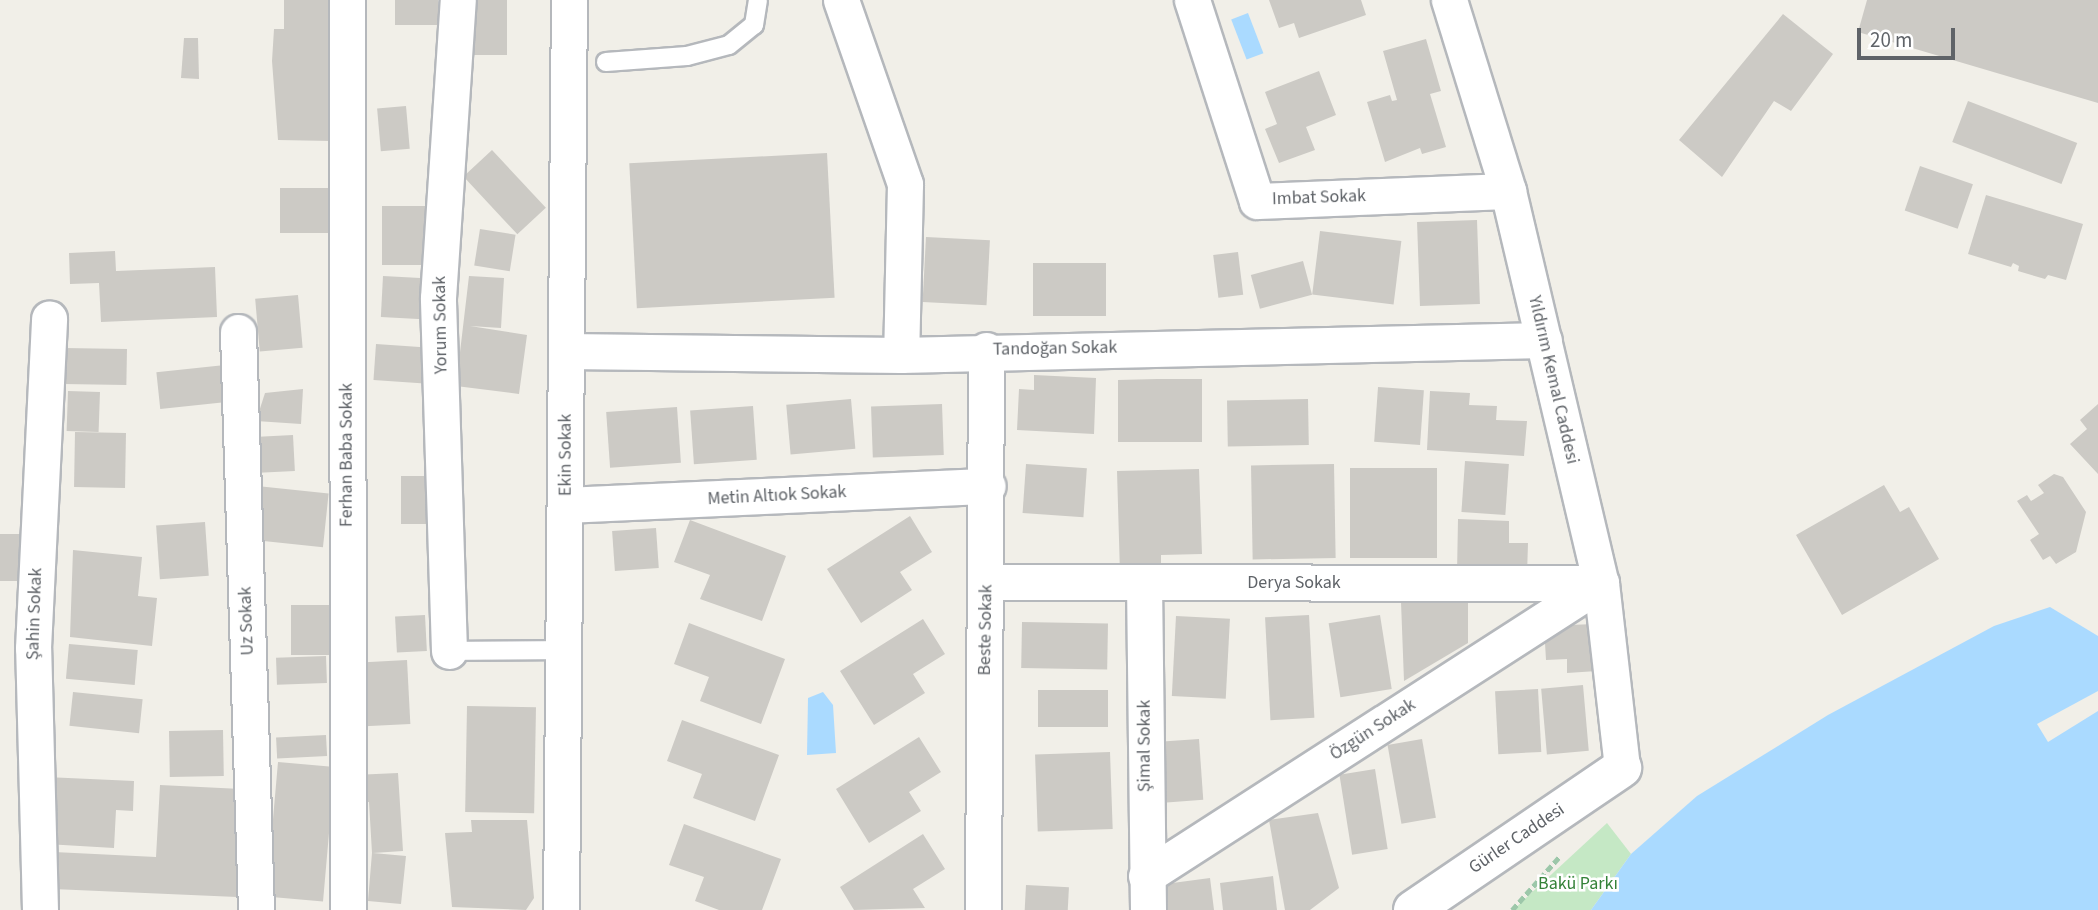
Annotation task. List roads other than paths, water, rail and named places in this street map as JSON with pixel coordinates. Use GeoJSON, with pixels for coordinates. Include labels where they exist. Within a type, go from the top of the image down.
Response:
{"type":"FeatureCollection","features":[{"type":"Feature","properties":{"kind":"street","name":"Ferhan Baba Sokak"},"geometry":{"type":"LineString","coordinates":[[347,0],[348,910]]}},
{"type":"Feature","properties":{"kind":"street","name":"Yorum Sokak"},"geometry":{"type":"LineString","coordinates":[[449,651],[438,298],[458,0]]}},
{"type":"Feature","properties":{"kind":"street","name":"Ekin Sokak"},"geometry":{"type":"LineString","coordinates":[[561,910],[569,0]]}},
{"type":"Feature","properties":{"kind":"street"},"geometry":{"type":"LineString","coordinates":[[841,0],[905,184],[901,355]]}},
{"type":"Feature","properties":{"kind":"street","name":"Imbat Sokak"},"geometry":{"type":"LineString","coordinates":[[1192,0],[1257,201],[1508,191]]}},
{"type":"Feature","properties":{"kind":"street","name":"Yıldırım Kemal Caddesi"},"geometry":{"type":"LineString","coordinates":[[1449,0],[1508,191],[1601,583],[1622,768]]}},
{"type":"Feature","properties":{"kind":"street","name":"Şahin Sokak"},"geometry":{"type":"LineString","coordinates":[[40,910],[33,648],[49,318]]}},
{"type":"Feature","properties":{"kind":"street","name":"Uz Sokak"},"geometry":{"type":"LineString","coordinates":[[238,332],[256,910]]}},
{"type":"Feature","properties":{"kind":"street","name":"Tandoğan Sokak"},"geometry":{"type":"LineString","coordinates":[[566,351],[901,355],[986,350],[1544,340]]}},
{"type":"Feature","properties":{"kind":"street","name":"Beste Sokak"},"geometry":{"type":"LineString","coordinates":[[983,910],[988,486],[986,350]]}},
{"type":"Feature","properties":{"kind":"street","name":"Metin Altıok Sokak"},"geometry":{"type":"LineString","coordinates":[[566,505],[988,486]]}},
{"type":"Feature","properties":{"kind":"street","name":"Derya Sokak"},"geometry":{"type":"LineString","coordinates":[[987,582],[1601,583]]}},
{"type":"Feature","properties":{"kind":"street","name":"Şimal Sokak"},"geometry":{"type":"LineString","coordinates":[[1144,582],[1147,893]]}},
{"type":"Feature","properties":{"kind":"street","name":"Özgün Sokak"},"geometry":{"type":"LineString","coordinates":[[1147,893],[1601,583]]}},
{"type":"Feature","properties":{"kind":"street","name":"Gürler Caddesi"},"geometry":{"type":"LineString","coordinates":[[1413,910],[1622,768]]}},
{"type":"Feature","properties":{"kind":"lane"},"geometry":{"type":"LineString","coordinates":[[606,62],[687,56],[729,46],[754,24],[758,0]]}},
{"type":"Feature","properties":{"kind":"lane"},"geometry":{"type":"LineString","coordinates":[[449,651],[563,650]]}},
{"type":"Feature","properties":{"kind":"water"},"geometry":{"type":"Polygon","coordinates":[[[1248,13],[1263,53],[1247,60],[1231,19],[1248,13]]]}},
{"type":"Feature","properties":{"kind":"water"},"geometry":{"type":"Polygon","coordinates":[[[2050,607],[2098,636],[2098,910],[1591,910],[1631,854],[1697,796],[1828,715],[1994,626],[2050,607]]]}},
{"type":"Feature","properties":{"kind":"water"},"geometry":{"type":"Polygon","coordinates":[[[823,692],[833,705],[836,753],[807,755],[808,698],[823,692]]]}},
{"type":"Feature","properties":{"kind":"park label","name":"Bakü Parkı"},"geometry":{"type":"Point","coordinates":[1578,884]}}]}
